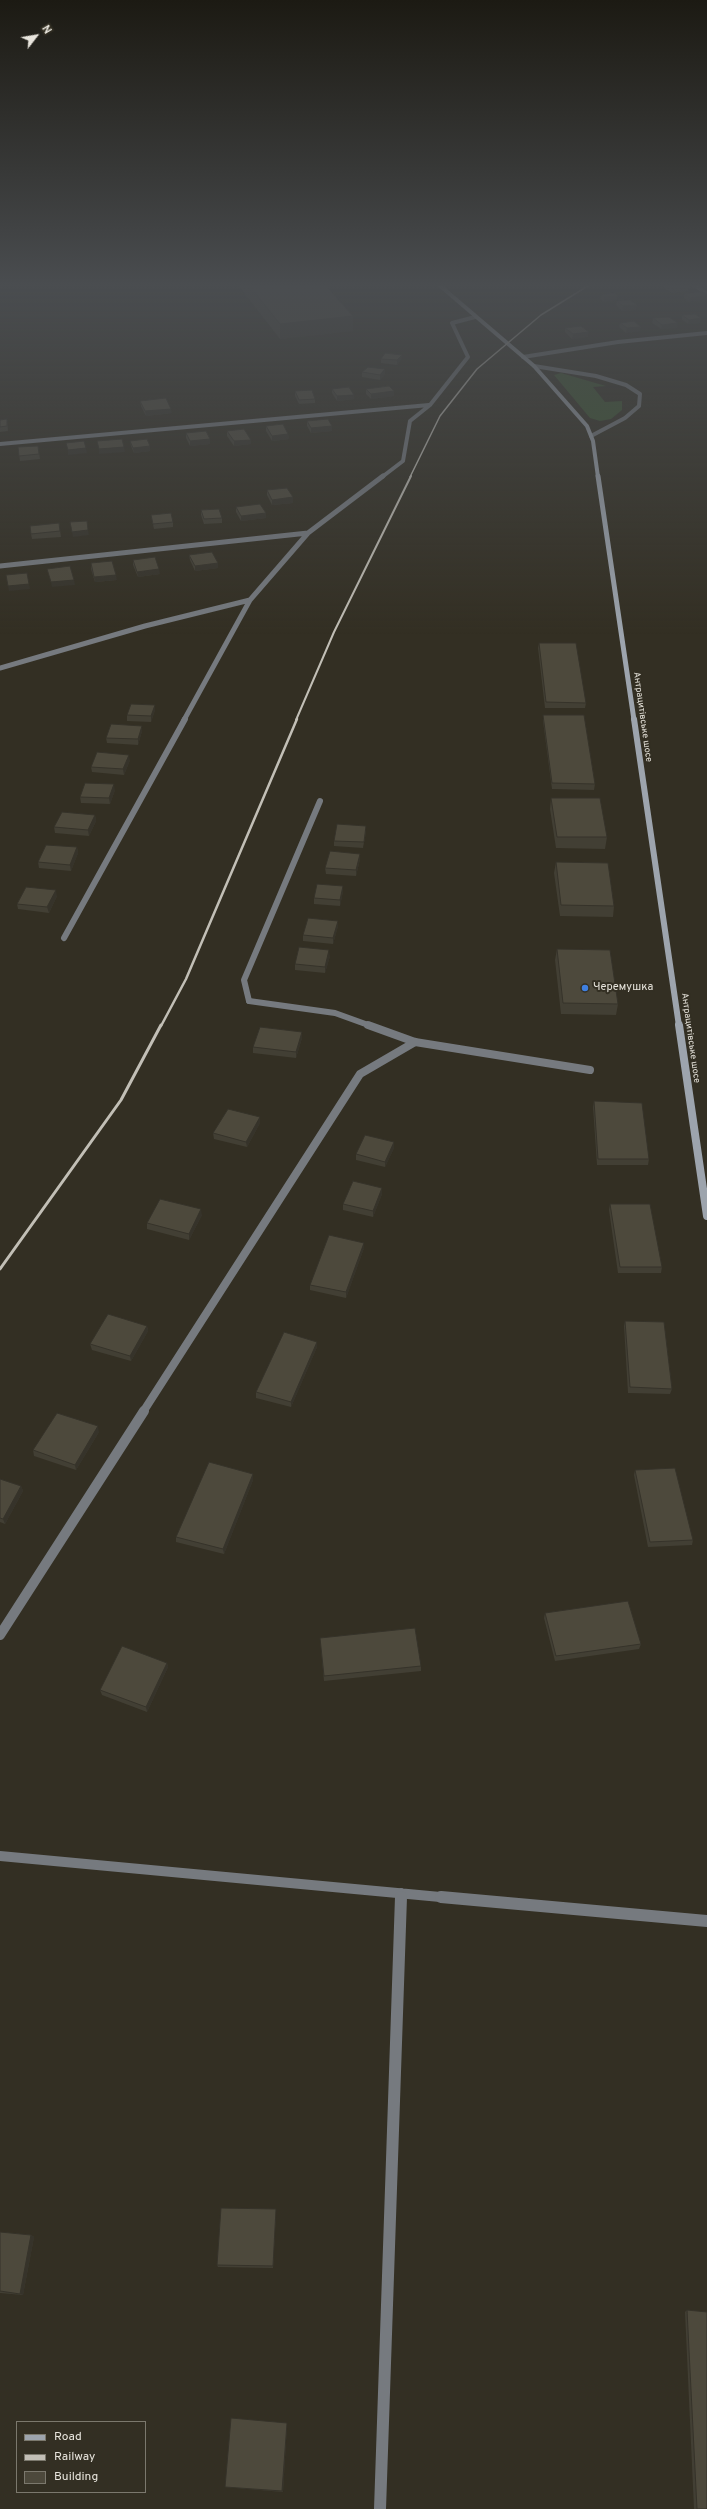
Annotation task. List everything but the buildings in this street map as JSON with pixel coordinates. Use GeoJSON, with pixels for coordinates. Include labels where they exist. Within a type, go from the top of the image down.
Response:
{"type":"FeatureCollection","features":[{"type":"Feature","properties":{"kind":"main road","name":"Антрацитівське шосе"},"geometry":{"type":"LineString","coordinates":[[565,401],[587,426],[591,436],[707,1216]]}},
{"type":"Feature","properties":{"kind":"street"},"geometry":{"type":"LineString","coordinates":[[64,938],[250,600],[308,533],[403,461],[410,421],[433,401]]}},
{"type":"Feature","properties":{"kind":"street"},"geometry":{"type":"LineString","coordinates":[[591,436],[625,418],[639,406],[639,401]]}},
{"type":"Feature","properties":{"kind":"street"},"geometry":{"type":"LineString","coordinates":[[0,444],[430,405]]}},
{"type":"Feature","properties":{"kind":"street"},"geometry":{"type":"LineString","coordinates":[[0,566],[308,533]]}},
{"type":"Feature","properties":{"kind":"street"},"geometry":{"type":"LineString","coordinates":[[0,668],[145,626],[250,600]]}},
{"type":"Feature","properties":{"kind":"street"},"geometry":{"type":"LineString","coordinates":[[320,801],[244,980],[249,1001],[335,1013],[415,1042],[590,1070]]}},
{"type":"Feature","properties":{"kind":"street"},"geometry":{"type":"LineString","coordinates":[[0,1635],[360,1074],[415,1042]]}},
{"type":"Feature","properties":{"kind":"street"},"geometry":{"type":"LineString","coordinates":[[0,1856],[707,1921]]}},
{"type":"Feature","properties":{"kind":"street"},"geometry":{"type":"LineString","coordinates":[[380,2509],[401,1893]]}},
{"type":"Feature","properties":{"kind":"green space"},"geometry":{"type":"Polygon","coordinates":[[[576,401],[622,401],[622,410],[611,419],[600,421],[590,418],[576,401]]]}},
{"type":"Feature","properties":{"kind":"railway"},"geometry":{"type":"LineString","coordinates":[[410,477],[440,416],[452,401]]}},
{"type":"Feature","properties":{"kind":"railway"},"geometry":{"type":"LineString","coordinates":[[296,720],[334,632],[411,476]]}},
{"type":"Feature","properties":{"kind":"railway"},"geometry":{"type":"LineString","coordinates":[[161,1026],[186,979],[297,719]]}},
{"type":"Feature","properties":{"kind":"railway"},"geometry":{"type":"LineString","coordinates":[[0,1269],[121,1100],[161,1025]]}},
{"type":"Feature","properties":{"kind":"place","name":"Черемушка"},"geometry":{"type":"Point","coordinates":[585,988]}}]}
